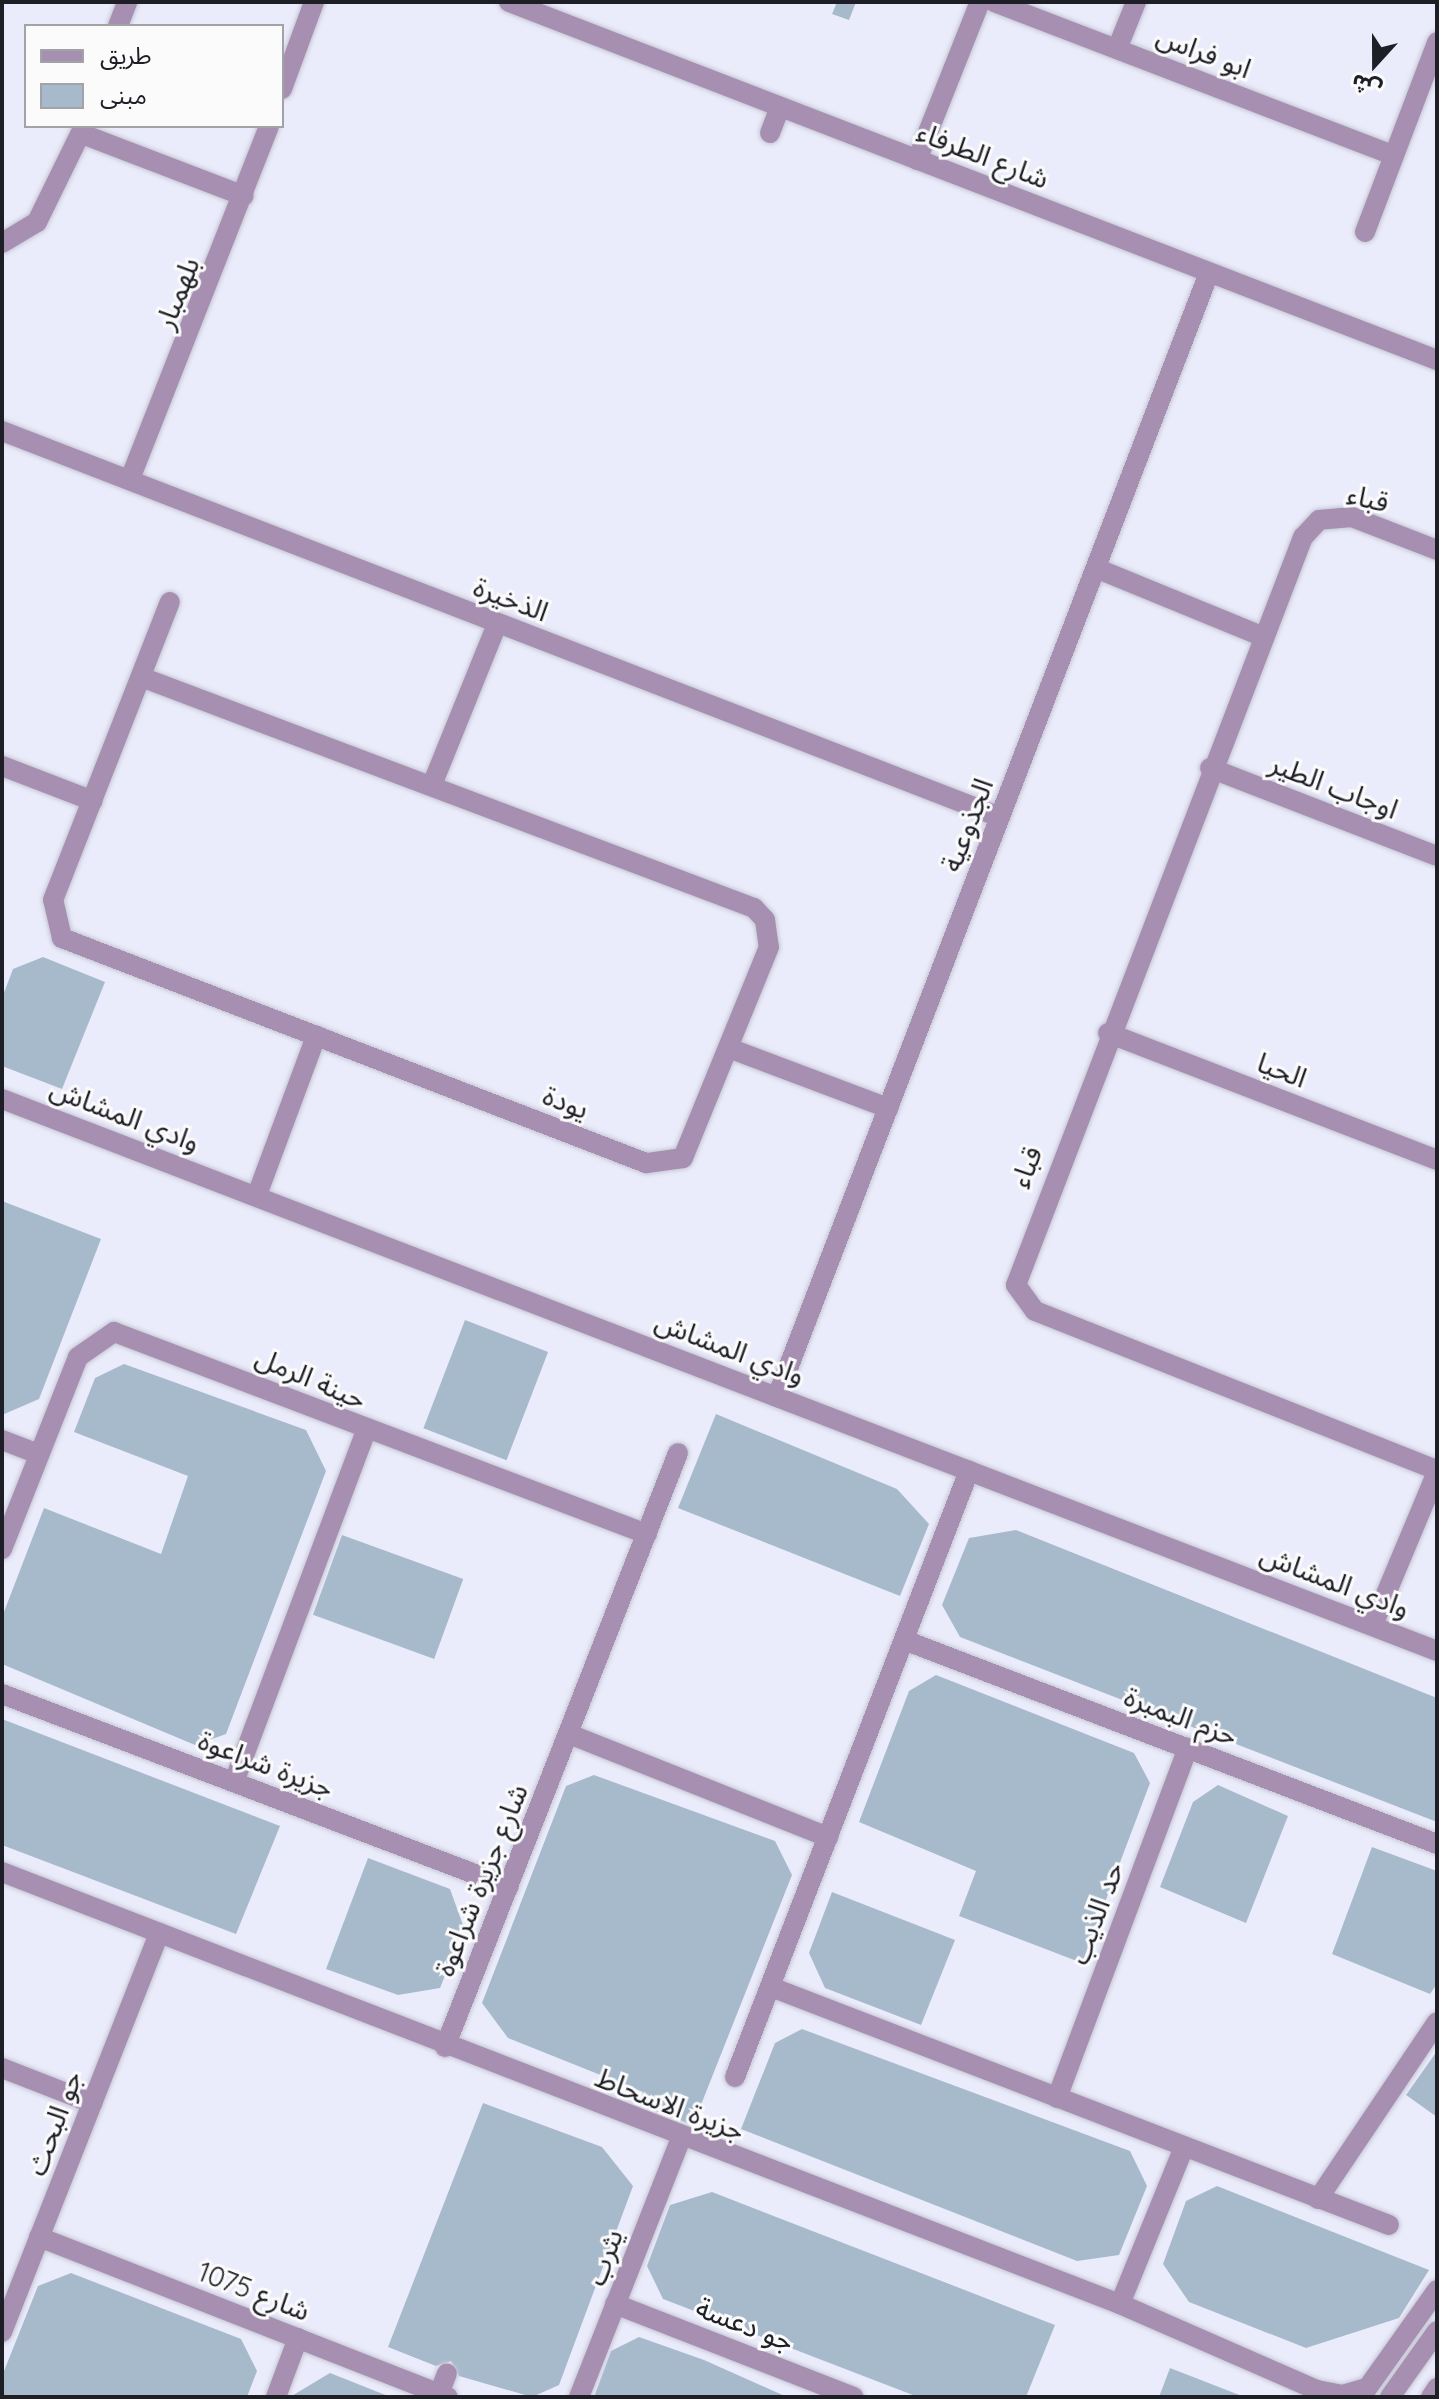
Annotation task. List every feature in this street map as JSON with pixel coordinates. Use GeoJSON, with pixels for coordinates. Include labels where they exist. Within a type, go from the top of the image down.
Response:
{"type":"FeatureCollection","features":[{"type":"Feature","properties":{"kind":"street"},"geometry":{"type":"LineString","coordinates":[[284,84],[314,2]]}},
{"type":"Feature","properties":{"kind":"street","name":"شارع الطرفاء"},"geometry":{"type":"LineString","coordinates":[[509,2],[1437,360]]}},
{"type":"Feature","properties":{"kind":"street"},"geometry":{"type":"LineString","coordinates":[[917,160],[980,2]]}},
{"type":"Feature","properties":{"kind":"street","name":"ابو فراس"},"geometry":{"type":"LineString","coordinates":[[994,2],[1393,155]]}},
{"type":"Feature","properties":{"kind":"street"},"geometry":{"type":"LineString","coordinates":[[1117,49],[1136,2]]}},
{"type":"Feature","properties":{"kind":"street"},"geometry":{"type":"LineString","coordinates":[[118,24],[123,3]]}},
{"type":"Feature","properties":{"kind":"street"},"geometry":{"type":"LineString","coordinates":[[1365,232],[1437,42]]}},
{"type":"Feature","properties":{"kind":"street"},"geometry":{"type":"LineString","coordinates":[[770,133],[780,107]]}},
{"type":"Feature","properties":{"kind":"street","name":"بلهمبار"},"geometry":{"type":"LineString","coordinates":[[130,479],[268,128]]}},
{"type":"Feature","properties":{"kind":"street"},"geometry":{"type":"LineString","coordinates":[[2,243],[37,222],[83,130],[244,196]]}},
{"type":"Feature","properties":{"kind":"street","name":"الجذوعية"},"geometry":{"type":"LineString","coordinates":[[777,1397],[1098,569],[1209,273]]}},
{"type":"Feature","properties":{"kind":"street","name":"الذخيرة"},"geometry":{"type":"LineString","coordinates":[[2,431],[1000,817]]}},
{"type":"Feature","properties":{"kind":"street","name":"قباء"},"geometry":{"type":"LineString","coordinates":[[1373,1625],[1437,1471],[1025,1305],[1018,1267],[1261,636],[1303,537],[1319,520],[1352,517],[1437,550]]}},
{"type":"Feature","properties":{"kind":"street"},"geometry":{"type":"LineString","coordinates":[[1098,569],[1261,636]]}},
{"type":"Feature","properties":{"kind":"street","name":"يودة"},"geometry":{"type":"LineString","coordinates":[[141,677],[754,908],[765,920],[769,947],[693,1144],[683,1158],[661,1166],[62,938],[53,900],[170,602]]}},
{"type":"Feature","properties":{"kind":"street"},"geometry":{"type":"LineString","coordinates":[[432,785],[497,624]]}},
{"type":"Feature","properties":{"kind":"street"},"geometry":{"type":"LineString","coordinates":[[2,766],[93,801]]}},
{"type":"Feature","properties":{"kind":"street","name":"اوجاب الطير"},"geometry":{"type":"LineString","coordinates":[[1210,768],[1437,856]]}},
{"type":"Feature","properties":{"kind":"street","name":"الحيا"},"geometry":{"type":"LineString","coordinates":[[1108,1033],[1437,1160]]}},
{"type":"Feature","properties":{"kind":"street"},"geometry":{"type":"LineString","coordinates":[[257,1195],[316,1036]]}},
{"type":"Feature","properties":{"kind":"street"},"geometry":{"type":"LineString","coordinates":[[731,1049],[888,1108]]}},
{"type":"Feature","properties":{"kind":"street","name":"وادي المشاش"},"geometry":{"type":"LineString","coordinates":[[2,1099],[1437,1651]]}},
{"type":"Feature","properties":{"kind":"street","name":"حينة الرمل"},"geometry":{"type":"LineString","coordinates":[[2,1549],[78,1357],[114,1332],[367,1429],[234,1782]]}},
{"type":"Feature","properties":{"kind":"street"},"geometry":{"type":"LineString","coordinates":[[367,1429],[647,1534]]}},
{"type":"Feature","properties":{"kind":"street"},"geometry":{"type":"LineString","coordinates":[[2,1440],[39,1454]]}},
{"type":"Feature","properties":{"kind":"street","name":"شارع جزيرة شراعوة"},"geometry":{"type":"LineString","coordinates":[[445,2047],[678,1453]]}},
{"type":"Feature","properties":{"kind":"street"},"geometry":{"type":"LineString","coordinates":[[735,2077],[969,1471]]}},
{"type":"Feature","properties":{"kind":"street","name":"حزم البمبرة"},"geometry":{"type":"LineString","coordinates":[[904,1640],[1437,1844]]}},
{"type":"Feature","properties":{"kind":"street","name":"جزيرة شراعوة"},"geometry":{"type":"LineString","coordinates":[[2,1694],[509,1887]]}},
{"type":"Feature","properties":{"kind":"street"},"geometry":{"type":"LineString","coordinates":[[569,1734],[828,1837]]}},
{"type":"Feature","properties":{"kind":"street","name":"حد الذيب"},"geometry":{"type":"LineString","coordinates":[[1057,2098],[1188,1748]]}},
{"type":"Feature","properties":{"kind":"street","name":"جزيرة الاسحاط"},"geometry":{"type":"LineString","coordinates":[[2,1872],[445,2047],[1120,2304],[1319,2393],[1342,2395],[1364,2392]]}},
{"type":"Feature","properties":{"kind":"street","name":"جو البحث"},"geometry":{"type":"LineString","coordinates":[[2,2332],[159,1933]]}},
{"type":"Feature","properties":{"kind":"street"},"geometry":{"type":"LineString","coordinates":[[771,1987],[1389,2225]]}},
{"type":"Feature","properties":{"kind":"street"},"geometry":{"type":"LineString","coordinates":[[1318,2199],[1437,2022]]}},
{"type":"Feature","properties":{"kind":"street"},"geometry":{"type":"LineString","coordinates":[[2,2068],[92,2103]]}},
{"type":"Feature","properties":{"kind":"street","name":"يثرب"},"geometry":{"type":"LineString","coordinates":[[579,2397],[681,2138]]}},
{"type":"Feature","properties":{"kind":"street"},"geometry":{"type":"LineString","coordinates":[[1120,2304],[1184,2147]]}},
{"type":"Feature","properties":{"kind":"street","name":"شارع 1075"},"geometry":{"type":"LineString","coordinates":[[39,2237],[444,2395]]}},
{"type":"Feature","properties":{"kind":"street"},"geometry":{"type":"LineString","coordinates":[[1364,2392],[1437,2290]]}},
{"type":"Feature","properties":{"kind":"street","name":"جو دعسة"},"geometry":{"type":"LineString","coordinates":[[615,2304],[853,2397]]}},
{"type":"Feature","properties":{"kind":"street"},"geometry":{"type":"LineString","coordinates":[[1407,2332],[1437,2314]]}},
{"type":"Feature","properties":{"kind":"street"},"geometry":{"type":"LineString","coordinates":[[1390,2397],[1437,2331]]}},
{"type":"Feature","properties":{"kind":"street"},"geometry":{"type":"LineString","coordinates":[[276,2397],[298,2338]]}},
{"type":"Feature","properties":{"kind":"street"},"geometry":{"type":"LineString","coordinates":[[444,2395],[447,2373]]}},
{"type":"Feature","properties":{"kind":"street"},"geometry":{"type":"LineString","coordinates":[[1431,2397],[1437,2388]]}},
{"type":"Feature","properties":{"kind":"building"},"geometry":{"type":"Polygon","coordinates":[[[837,2],[856,2],[849,20],[832,14],[837,2]]]}},
{"type":"Feature","properties":{"kind":"building"},"geometry":{"type":"Polygon","coordinates":[[[43,957],[105,982],[62,1089],[2,1066],[2,998],[13,969],[43,957]]]}},
{"type":"Feature","properties":{"kind":"building"},"geometry":{"type":"Polygon","coordinates":[[[2,1201],[101,1239],[39,1399],[2,1415],[2,1201]]]}},
{"type":"Feature","properties":{"kind":"building"},"geometry":{"type":"Polygon","coordinates":[[[465,1320],[548,1352],[507,1460],[423,1428],[465,1320]]]}},
{"type":"Feature","properties":{"kind":"building"},"geometry":{"type":"Polygon","coordinates":[[[124,1364],[306,1430],[326,1471],[226,1734],[195,1745],[2,1664],[2,1617],[44,1508],[161,1554],[188,1476],[74,1432],[95,1378],[124,1364]]]}},
{"type":"Feature","properties":{"kind":"building"},"geometry":{"type":"Polygon","coordinates":[[[716,1414],[897,1489],[929,1524],[900,1596],[678,1508],[716,1414]]]}},
{"type":"Feature","properties":{"kind":"building"},"geometry":{"type":"Polygon","coordinates":[[[1016,1530],[1437,1698],[1437,1822],[960,1637],[942,1605],[969,1538],[1016,1530]]]}},
{"type":"Feature","properties":{"kind":"building"},"geometry":{"type":"Polygon","coordinates":[[[342,1535],[463,1579],[434,1659],[313,1615],[342,1535]]]}},
{"type":"Feature","properties":{"kind":"building"},"geometry":{"type":"Polygon","coordinates":[[[936,1675],[1134,1753],[1150,1783],[1082,1963],[959,1916],[976,1871],[859,1822],[909,1691],[936,1675]]]}},
{"type":"Feature","properties":{"kind":"building"},"geometry":{"type":"Polygon","coordinates":[[[2,1719],[280,1826],[236,1934],[2,1845],[2,1719]]]}},
{"type":"Feature","properties":{"kind":"building"},"geometry":{"type":"Polygon","coordinates":[[[594,1775],[775,1841],[792,1875],[693,2125],[637,2104],[643,2092],[508,2038],[482,2003],[566,1786],[594,1775]]]}},
{"type":"Feature","properties":{"kind":"building"},"geometry":{"type":"Polygon","coordinates":[[[1218,1785],[1288,1816],[1246,1923],[1160,1887],[1193,1802],[1218,1785]]]}},
{"type":"Feature","properties":{"kind":"building"},"geometry":{"type":"Polygon","coordinates":[[[1372,1847],[1437,1871],[1437,1984],[1430,1994],[1332,1954],[1372,1847]]]}},
{"type":"Feature","properties":{"kind":"building"},"geometry":{"type":"Polygon","coordinates":[[[368,1858],[450,1889],[464,1928],[440,1988],[398,1995],[326,1969],[368,1858]]]}},
{"type":"Feature","properties":{"kind":"building"},"geometry":{"type":"Polygon","coordinates":[[[832,1892],[955,1940],[921,2025],[825,1988],[809,1953],[832,1892]]]}},
{"type":"Feature","properties":{"kind":"building"},"geometry":{"type":"Polygon","coordinates":[[[802,2029],[1130,2151],[1147,2186],[1119,2255],[1077,2261],[741,2129],[775,2043],[802,2029]]]}},
{"type":"Feature","properties":{"kind":"building"},"geometry":{"type":"Polygon","coordinates":[[[1437,2051],[1437,2117],[1406,2095],[1437,2051]]]}},
{"type":"Feature","properties":{"kind":"building"},"geometry":{"type":"Polygon","coordinates":[[[483,2103],[602,2147],[633,2186],[559,2385],[532,2397],[459,2376],[451,2361],[436,2366],[388,2347],[483,2103]]]}},
{"type":"Feature","properties":{"kind":"building"},"geometry":{"type":"Polygon","coordinates":[[[1217,2186],[1429,2270],[1399,2318],[1306,2348],[1189,2302],[1163,2264],[1186,2201],[1217,2186]]]}},
{"type":"Feature","properties":{"kind":"building"},"geometry":{"type":"Polygon","coordinates":[[[712,2192],[1055,2325],[1026,2397],[918,2397],[663,2299],[647,2266],[670,2205],[712,2192]]]}},
{"type":"Feature","properties":{"kind":"building"},"geometry":{"type":"Polygon","coordinates":[[[71,2273],[241,2339],[257,2371],[247,2397],[2,2397],[2,2376],[38,2286],[71,2273]]]}},
{"type":"Feature","properties":{"kind":"building"},"geometry":{"type":"Polygon","coordinates":[[[639,2337],[704,2360],[787,2397],[594,2397],[611,2351],[639,2337]]]}},
{"type":"Feature","properties":{"kind":"building"},"geometry":{"type":"Polygon","coordinates":[[[1170,2368],[1242,2396],[1159,2397],[1170,2368]]]}},
{"type":"Feature","properties":{"kind":"building"},"geometry":{"type":"Polygon","coordinates":[[[330,2373],[388,2396],[290,2397],[330,2373]]]}}]}
